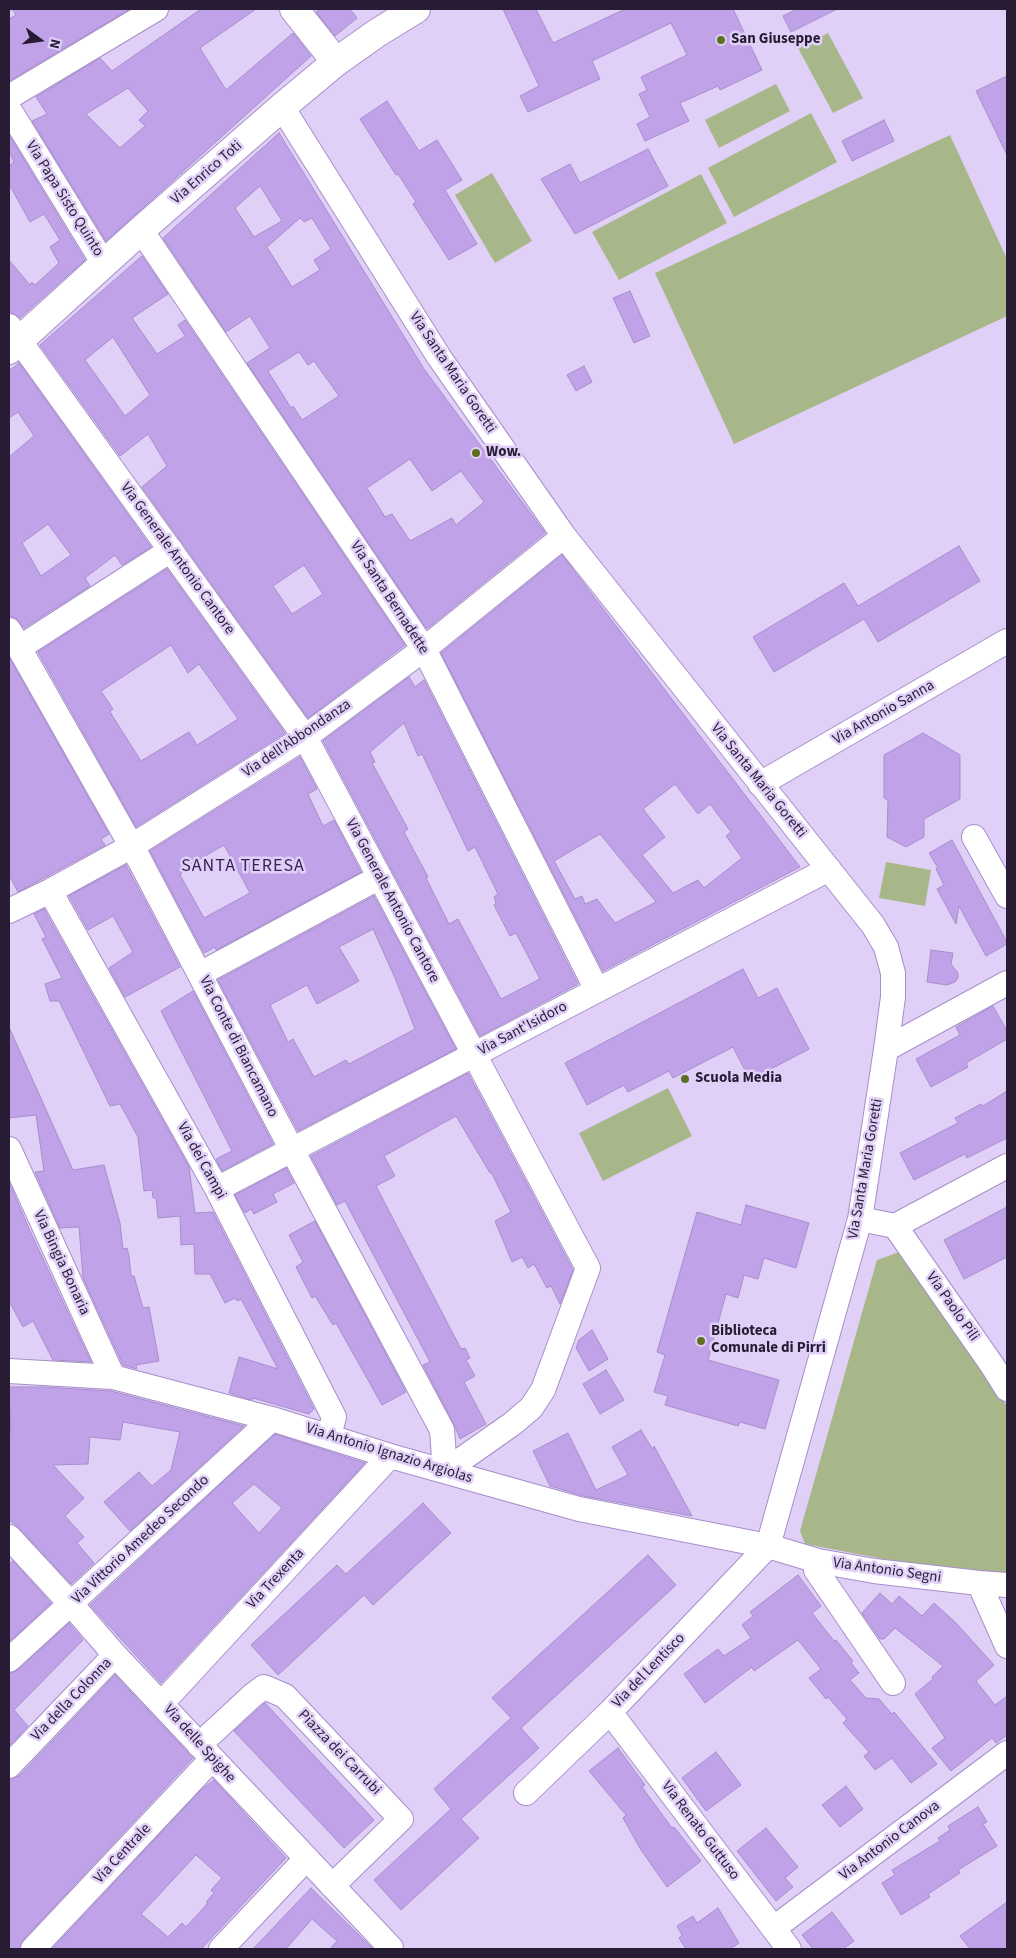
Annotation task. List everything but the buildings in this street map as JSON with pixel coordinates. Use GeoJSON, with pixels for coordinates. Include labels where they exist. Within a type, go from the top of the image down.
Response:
{"type":"FeatureCollection","features":[{"type":"Feature","properties":{"kind":"street"},"geometry":{"type":"LineString","coordinates":[[9,97],[156,9]]}},
{"type":"Feature","properties":{"kind":"street"},"geometry":{"type":"LineString","coordinates":[[294,9],[336,62]]}},
{"type":"Feature","properties":{"kind":"street","name":"Via Enrico Toti"},"geometry":{"type":"LineString","coordinates":[[12,339],[104,264],[282,107],[336,62],[377,32],[416,9]]}},
{"type":"Feature","properties":{"kind":"street","name":"Via Santa Maria Goretti"},"geometry":{"type":"LineString","coordinates":[[282,107],[439,357],[564,536],[873,925],[886,947],[893,973],[893,997],[860,1219],[768,1546]]}},
{"type":"Feature","properties":{"kind":"street","name":"Via Papa Sisto Quinto"},"geometry":{"type":"LineString","coordinates":[[9,109],[104,264]]}},
{"type":"Feature","properties":{"kind":"street","name":"Via Santa Bernadette"},"geometry":{"type":"LineString","coordinates":[[141,230],[424,649],[597,990]]}},
{"type":"Feature","properties":{"kind":"street","name":"Via Generale Antonio Cantore"},"geometry":{"type":"LineString","coordinates":[[12,339],[170,550],[305,738],[588,1268],[543,1390],[531,1408],[512,1424],[445,1471]]}},
{"type":"Feature","properties":{"kind":"street","name":"Via dell'Abbondanza"},"geometry":{"type":"LineString","coordinates":[[9,912],[132,846],[305,738],[424,649],[564,536]]}},
{"type":"Feature","properties":{"kind":"street"},"geometry":{"type":"LineString","coordinates":[[14,639],[170,550]]}},
{"type":"Feature","properties":{"kind":"street","name":"Via Conte di Biancamano"},"geometry":{"type":"LineString","coordinates":[[14,639],[132,846],[442,1430],[445,1471]]}},
{"type":"Feature","properties":{"kind":"street","name":"Via Antonio Sanna"},"geometry":{"type":"LineString","coordinates":[[760,784],[1007,642]]}},
{"type":"Feature","properties":{"kind":"street"},"geometry":{"type":"LineString","coordinates":[[974,837],[1007,896]]}},
{"type":"Feature","properties":{"kind":"street","name":"Via Sant'Isidoro"},"geometry":{"type":"LineString","coordinates":[[217,1189],[829,869]]}},
{"type":"Feature","properties":{"kind":"street"},"geometry":{"type":"LineString","coordinates":[[200,974],[380,877]]}},
{"type":"Feature","properties":{"kind":"street","name":"Via dei Campi"},"geometry":{"type":"LineString","coordinates":[[50,891],[217,1189],[334,1417],[329,1436]]}},
{"type":"Feature","properties":{"kind":"street"},"geometry":{"type":"LineString","coordinates":[[886,1050],[1007,983]]}},
{"type":"Feature","properties":{"kind":"street","name":"Via Bingia Bonaria"},"geometry":{"type":"LineString","coordinates":[[9,1150],[112,1377]]}},
{"type":"Feature","properties":{"kind":"street"},"geometry":{"type":"LineString","coordinates":[[860,1219],[895,1226],[1007,1166]]}},
{"type":"Feature","properties":{"kind":"street","name":"Via Paolo Pili"},"geometry":{"type":"LineString","coordinates":[[895,1226],[1000,1362],[1007,1389]]}},
{"type":"Feature","properties":{"kind":"street","name":"Via Antonio Ignazio Argiolas"},"geometry":{"type":"LineString","coordinates":[[9,1371],[112,1377],[272,1419],[390,1456],[579,1509],[768,1546]]}},
{"type":"Feature","properties":{"kind":"street","name":"Via Vittorio Amedeo Secondo"},"geometry":{"type":"LineString","coordinates":[[9,1660],[272,1419]]}},
{"type":"Feature","properties":{"kind":"street","name":"Via Trexenta"},"geometry":{"type":"LineString","coordinates":[[162,1703],[390,1456]]}},
{"type":"Feature","properties":{"kind":"street","name":"Via delle Spighe"},"geometry":{"type":"LineString","coordinates":[[11,1543],[71,1604],[115,1655],[162,1703],[390,1949]]}},
{"type":"Feature","properties":{"kind":"street","name":"Via Antonio Segni"},"geometry":{"type":"LineString","coordinates":[[768,1546],[818,1561],[874,1571],[979,1584],[1007,1585]]}},
{"type":"Feature","properties":{"kind":"street","name":"Via del Lentisco"},"geometry":{"type":"LineString","coordinates":[[526,1793],[610,1712],[768,1546]]}},
{"type":"Feature","properties":{"kind":"street"},"geometry":{"type":"LineString","coordinates":[[818,1561],[816,1570],[892,1683]]}},
{"type":"Feature","properties":{"kind":"street"},"geometry":{"type":"LineString","coordinates":[[979,1584],[1007,1646]]}},
{"type":"Feature","properties":{"kind":"street","name":"Via della Colonna"},"geometry":{"type":"LineString","coordinates":[[9,1766],[115,1655]]}},
{"type":"Feature","properties":{"kind":"street","name":"Piazza dei Carrubi"},"geometry":{"type":"LineString","coordinates":[[206,1752],[253,1695],[264,1688],[285,1696],[401,1819],[332,1886]]}},
{"type":"Feature","properties":{"kind":"street","name":"Via Renato Guttuso"},"geometry":{"type":"LineString","coordinates":[[610,1712],[789,1949]]}},
{"type":"Feature","properties":{"kind":"street","name":"Via Centrale"},"geometry":{"type":"LineString","coordinates":[[33,1949],[206,1752]]}},
{"type":"Feature","properties":{"kind":"street","name":"Via Antonio Canova"},"geometry":{"type":"LineString","coordinates":[[774,1928],[1007,1753]]}},
{"type":"Feature","properties":{"kind":"street"},"geometry":{"type":"LineString","coordinates":[[221,1949],[306,1858]]}},
{"type":"Feature","properties":{"kind":"green space"},"geometry":{"type":"Polygon","coordinates":[[[828,33],[863,98],[833,113],[798,48],[828,33]]]}},
{"type":"Feature","properties":{"kind":"green space"},"geometry":{"type":"Polygon","coordinates":[[[776,84],[790,111],[719,148],[705,120],[776,84]]]}},
{"type":"Feature","properties":{"kind":"green space"},"geometry":{"type":"Polygon","coordinates":[[[811,113],[837,162],[734,217],[708,168],[811,113]]]}},
{"type":"Feature","properties":{"kind":"green space"},"geometry":{"type":"Polygon","coordinates":[[[950,135],[1007,259],[1007,316],[734,444],[655,273],[950,135]]]}},
{"type":"Feature","properties":{"kind":"green space"},"geometry":{"type":"Polygon","coordinates":[[[492,173],[532,241],[495,263],[455,195],[492,173]]]}},
{"type":"Feature","properties":{"kind":"green space"},"geometry":{"type":"Polygon","coordinates":[[[701,174],[727,223],[619,280],[592,232],[701,174]]]}},
{"type":"Feature","properties":{"kind":"green space"},"geometry":{"type":"Polygon","coordinates":[[[886,862],[931,870],[925,906],[879,898],[886,862]]]}},
{"type":"Feature","properties":{"kind":"green space"},"geometry":{"type":"Polygon","coordinates":[[[668,1088],[692,1136],[603,1181],[579,1133],[668,1088]]]}},
{"type":"Feature","properties":{"kind":"green space"},"geometry":{"type":"Polygon","coordinates":[[[902,1251],[1007,1406],[1007,1576],[936,1569],[805,1544],[800,1531],[877,1260],[902,1251]]]}},
{"type":"Feature","properties":{"kind":"place","name":"San Giuseppe"},"geometry":{"type":"Point","coordinates":[721,40]}},
{"type":"Feature","properties":{"kind":"place","name":"Wow."},"geometry":{"type":"Point","coordinates":[476,453]}},
{"type":"Feature","properties":{"kind":"place","name":"Scuola Media"},"geometry":{"type":"Point","coordinates":[685,1079]}},
{"type":"Feature","properties":{"kind":"place","name":"Biblioteca Comunale di Pirri"},"geometry":{"type":"Point","coordinates":[701,1341]}},
{"type":"Feature","properties":{"kind":"district","name":"SANTA TERESA"},"geometry":{"type":"Point","coordinates":[243,867]}}]}
